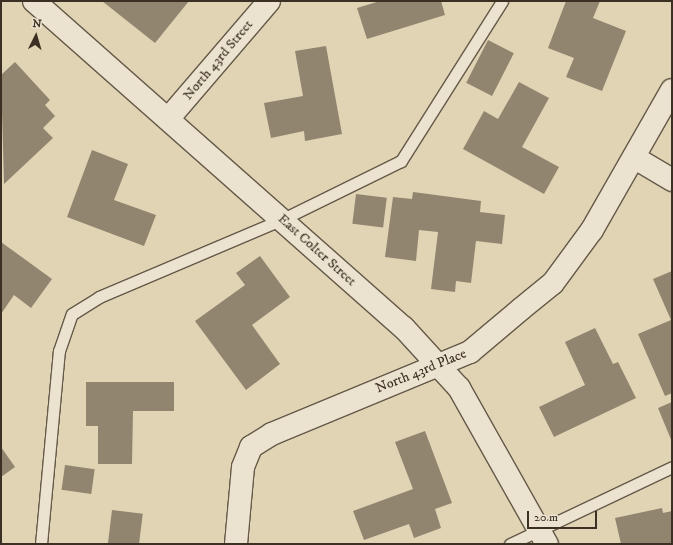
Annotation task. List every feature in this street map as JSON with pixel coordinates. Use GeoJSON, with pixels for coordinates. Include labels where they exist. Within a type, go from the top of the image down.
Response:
{"type":"FeatureCollection","features":[{"type":"Feature","properties":{"kind":"street","name":"East Colter Street"},"geometry":{"type":"LineString","coordinates":[[34,1],[283,219],[404,328],[436,365],[459,388],[543,537]]}},
{"type":"Feature","properties":{"kind":"street","name":"North 43rd Street"},"geometry":{"type":"LineString","coordinates":[[168,119],[269,1]]}},
{"type":"Feature","properties":{"kind":"street","name":"North 43rd Place"},"geometry":{"type":"LineString","coordinates":[[236,544],[243,467],[251,447],[272,434],[470,352],[553,283],[592,230],[635,158],[672,90]]}},
{"type":"Feature","properties":{"kind":"street"},"geometry":{"type":"LineString","coordinates":[[635,158],[672,180]]}},
{"type":"Feature","properties":{"kind":"lane"},"geometry":{"type":"LineString","coordinates":[[41,544],[59,351],[72,314],[99,297],[283,219],[401,161],[502,1]]}},
{"type":"Feature","properties":{"kind":"lane"},"geometry":{"type":"LineString","coordinates":[[510,544],[543,537],[672,467]]}},
{"type":"Feature","properties":{"kind":"building"},"geometry":{"type":"Polygon","coordinates":[[[102,1],[189,1],[155,43],[102,1]]]}},
{"type":"Feature","properties":{"kind":"building"},"geometry":{"type":"Polygon","coordinates":[[[380,1],[441,1],[445,15],[367,39],[357,8],[380,1]]]}},
{"type":"Feature","properties":{"kind":"building"},"geometry":{"type":"Polygon","coordinates":[[[566,1],[600,1],[593,18],[626,31],[602,91],[566,77],[574,58],[548,48],[566,1]]]}},
{"type":"Feature","properties":{"kind":"building"},"geometry":{"type":"Polygon","coordinates":[[[488,40],[514,53],[492,96],[466,83],[488,40]]]}},
{"type":"Feature","properties":{"kind":"building"},"geometry":{"type":"Polygon","coordinates":[[[326,46],[342,134],[305,141],[304,131],[271,138],[264,103],[303,96],[295,51],[326,46]]]}},
{"type":"Feature","properties":{"kind":"building"},"geometry":{"type":"Polygon","coordinates":[[[15,62],[50,100],[45,105],[55,116],[43,128],[53,138],[4,184],[1,75],[15,62]]]}},
{"type":"Feature","properties":{"kind":"building"},"geometry":{"type":"Polygon","coordinates":[[[519,82],[549,98],[522,147],[559,167],[544,194],[463,149],[484,111],[498,119],[519,82]]]}},
{"type":"Feature","properties":{"kind":"building"},"geometry":{"type":"Polygon","coordinates":[[[92,150],[128,164],[114,200],[156,215],[144,246],[67,217],[92,150]]]}},
{"type":"Feature","properties":{"kind":"building"},"geometry":{"type":"Polygon","coordinates":[[[413,192],[481,201],[480,212],[505,215],[502,244],[476,241],[471,283],[456,281],[455,292],[431,289],[438,232],[419,230],[416,261],[385,257],[393,197],[412,199],[413,192]]]}},
{"type":"Feature","properties":{"kind":"building"},"geometry":{"type":"Polygon","coordinates":[[[356,194],[387,198],[383,228],[352,224],[356,194]]]}},
{"type":"Feature","properties":{"kind":"building"},"geometry":{"type":"Polygon","coordinates":[[[1,242],[52,279],[31,308],[14,295],[1,314],[1,242]]]}},
{"type":"Feature","properties":{"kind":"building"},"geometry":{"type":"Polygon","coordinates":[[[260,256],[290,297],[252,325],[280,364],[246,390],[195,321],[245,285],[236,273],[260,256]]]}},
{"type":"Feature","properties":{"kind":"building"},"geometry":{"type":"Polygon","coordinates":[[[672,271],[672,393],[665,396],[638,334],[671,320],[653,279],[672,271]]]}},
{"type":"Feature","properties":{"kind":"building"},"geometry":{"type":"Polygon","coordinates":[[[595,328],[613,364],[618,362],[636,398],[554,437],[539,407],[585,385],[565,342],[595,328]]]}},
{"type":"Feature","properties":{"kind":"building"},"geometry":{"type":"Polygon","coordinates":[[[86,382],[174,382],[174,411],[133,411],[132,464],[98,464],[98,426],[86,426],[86,382]]]}},
{"type":"Feature","properties":{"kind":"building"},"geometry":{"type":"Polygon","coordinates":[[[672,402],[672,442],[658,408],[672,402]]]}},
{"type":"Feature","properties":{"kind":"building"},"geometry":{"type":"Polygon","coordinates":[[[425,431],[452,503],[435,509],[441,528],[414,538],[409,524],[364,540],[353,511],[413,489],[395,442],[425,431]]]}},
{"type":"Feature","properties":{"kind":"building"},"geometry":{"type":"Polygon","coordinates":[[[1,447],[15,467],[1,477],[1,447]]]}},
{"type":"Feature","properties":{"kind":"building"},"geometry":{"type":"Polygon","coordinates":[[[65,465],[95,469],[91,494],[62,490],[65,465]]]}},
{"type":"Feature","properties":{"kind":"building"},"geometry":{"type":"Polygon","coordinates":[[[662,508],[663,513],[672,511],[672,544],[621,544],[615,518],[662,508]]]}},
{"type":"Feature","properties":{"kind":"building"},"geometry":{"type":"Polygon","coordinates":[[[112,510],[143,514],[139,544],[108,544],[112,510]]]}}]}
